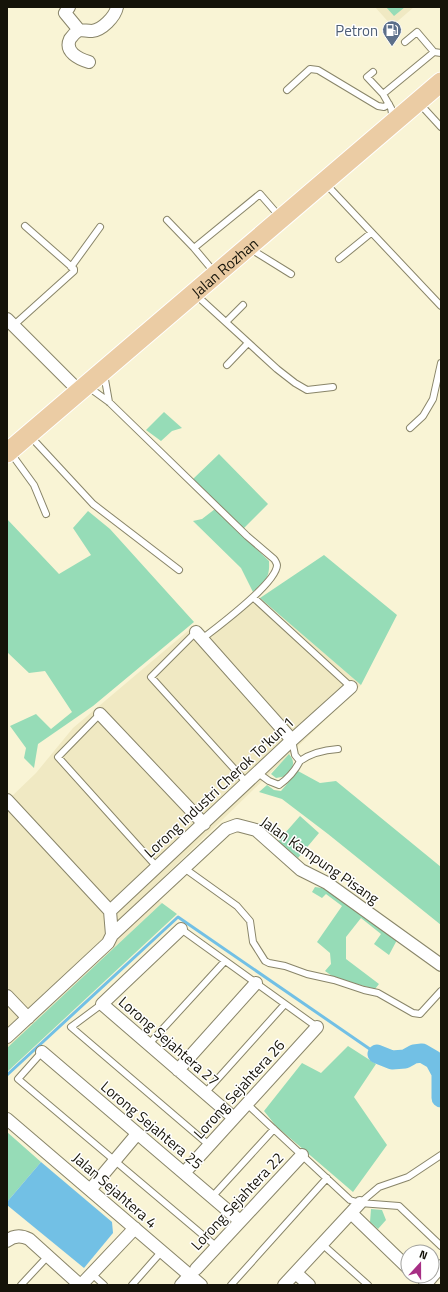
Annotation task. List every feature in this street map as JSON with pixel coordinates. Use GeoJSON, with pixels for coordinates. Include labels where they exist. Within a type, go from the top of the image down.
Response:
{"type":"FeatureCollection","features":[{"type":"Feature","properties":{"kind":"main road","name":"Jalan Rozhan"},"geometry":{"type":"LineString","coordinates":[[8,452],[441,82]]}},
{"type":"Feature","properties":{"kind":"street"},"geometry":{"type":"LineString","coordinates":[[69,7],[65,13],[79,30]]}},
{"type":"Feature","properties":{"kind":"street"},"geometry":{"type":"LineString","coordinates":[[89,62],[79,59],[70,50],[68,46],[70,38],[79,30],[93,31],[99,28],[112,18],[117,7]]}},
{"type":"Feature","properties":{"kind":"street"},"geometry":{"type":"LineString","coordinates":[[10,322],[82,388]]}},
{"type":"Feature","properties":{"kind":"street"},"geometry":{"type":"LineString","coordinates":[[199,636],[292,740]]}},
{"type":"Feature","properties":{"kind":"street","name":"Lorong Industri Cherok To'kun 1"},"geometry":{"type":"LineString","coordinates":[[110,911],[292,740],[351,687]]}},
{"type":"Feature","properties":{"kind":"street"},"geometry":{"type":"LineString","coordinates":[[100,714],[204,824]]}},
{"type":"Feature","properties":{"kind":"street"},"geometry":{"type":"LineString","coordinates":[[7,800],[110,911],[112,935]]}},
{"type":"Feature","properties":{"kind":"street","name":"Jalan Kampung Pisang"},"geometry":{"type":"LineString","coordinates":[[7,1037],[108,943],[112,935],[226,829],[237,825],[256,830],[301,870],[327,883],[441,965]]}},
{"type":"Feature","properties":{"kind":"street"},"geometry":{"type":"LineString","coordinates":[[102,1004],[181,929]]}},
{"type":"Feature","properties":{"kind":"street"},"geometry":{"type":"LineString","coordinates":[[178,1070],[256,983]]}},
{"type":"Feature","properties":{"kind":"street"},"geometry":{"type":"LineString","coordinates":[[7,996],[28,1018]]}},
{"type":"Feature","properties":{"kind":"street","name":"Lorong Sejahtera 27"},"geometry":{"type":"LineString","coordinates":[[102,1004],[234,1118]]}},
{"type":"Feature","properties":{"kind":"street","name":"Lorong Sejahtera 26"},"geometry":{"type":"LineString","coordinates":[[184,1173],[317,1027]]}},
{"type":"Feature","properties":{"kind":"street","name":"Lorong Sejahtera 25"},"geometry":{"type":"LineString","coordinates":[[42,1052],[240,1221]]}},
{"type":"Feature","properties":{"kind":"street","name":"Jalan Sejahtera 4"},"geometry":{"type":"LineString","coordinates":[[7,1119],[162,1251],[193,1272],[201,1285]]}},
{"type":"Feature","properties":{"kind":"street"},"geometry":{"type":"LineString","coordinates":[[90,1190],[137,1134]]}},
{"type":"Feature","properties":{"kind":"street","name":"Lorong Sejahtera 22"},"geometry":{"type":"LineString","coordinates":[[181,1285],[302,1155]]}},
{"type":"Feature","properties":{"kind":"street"},"geometry":{"type":"LineString","coordinates":[[284,1285],[360,1203]]}},
{"type":"Feature","properties":{"kind":"street"},"geometry":{"type":"LineString","coordinates":[[351,1213],[400,1260]]}},
{"type":"Feature","properties":{"kind":"street"},"geometry":{"type":"LineString","coordinates":[[7,1242],[16,1237],[22,1236],[30,1239],[81,1285],[135,1228]]}},
{"type":"Feature","properties":{"kind":"street"},"geometry":{"type":"LineString","coordinates":[[296,1273],[309,1285]]}},
{"type":"Feature","properties":{"kind":"lane"},"geometry":{"type":"LineString","coordinates":[[405,42],[417,32],[434,52],[441,53]]}},
{"type":"Feature","properties":{"kind":"lane"},"geometry":{"type":"LineString","coordinates":[[383,94],[434,52]]}},
{"type":"Feature","properties":{"kind":"lane"},"geometry":{"type":"LineString","coordinates":[[287,90],[310,69],[318,70],[378,106],[384,107],[389,104]]}},
{"type":"Feature","properties":{"kind":"lane"},"geometry":{"type":"LineString","coordinates":[[373,72],[367,77],[383,94],[389,104],[394,122]]}},
{"type":"Feature","properties":{"kind":"lane"},"geometry":{"type":"LineString","coordinates":[[418,102],[441,127]]}},
{"type":"Feature","properties":{"kind":"lane"},"geometry":{"type":"LineString","coordinates":[[324,182],[441,306]]}},
{"type":"Feature","properties":{"kind":"lane"},"geometry":{"type":"LineString","coordinates":[[194,248],[260,194],[282,218]]}},
{"type":"Feature","properties":{"kind":"lane"},"geometry":{"type":"LineString","coordinates":[[167,220],[216,274]]}},
{"type":"Feature","properties":{"kind":"lane"},"geometry":{"type":"LineString","coordinates":[[10,322],[74,272],[71,267],[25,226]]}},
{"type":"Feature","properties":{"kind":"lane"},"geometry":{"type":"LineString","coordinates":[[71,267],[100,227]]}},
{"type":"Feature","properties":{"kind":"lane"},"geometry":{"type":"LineString","coordinates":[[339,260],[371,233]]}},
{"type":"Feature","properties":{"kind":"lane"},"geometry":{"type":"LineString","coordinates":[[248,247],[291,274]]}},
{"type":"Feature","properties":{"kind":"lane"},"geometry":{"type":"LineString","coordinates":[[194,293],[277,369],[301,387],[307,390],[333,387]]}},
{"type":"Feature","properties":{"kind":"lane"},"geometry":{"type":"LineString","coordinates":[[226,322],[243,305]]}},
{"type":"Feature","properties":{"kind":"lane"},"geometry":{"type":"LineString","coordinates":[[227,365],[248,343]]}},
{"type":"Feature","properties":{"kind":"lane"},"geometry":{"type":"LineString","coordinates":[[410,428],[423,416],[433,399],[441,363]]}},
{"type":"Feature","properties":{"kind":"lane"},"geometry":{"type":"LineString","coordinates":[[104,370],[109,402]]}},
{"type":"Feature","properties":{"kind":"lane"},"geometry":{"type":"LineString","coordinates":[[82,388],[109,402],[247,536],[274,559],[277,564],[275,571],[254,598],[199,636],[151,677],[247,783]]}},
{"type":"Feature","properties":{"kind":"lane"},"geometry":{"type":"LineString","coordinates":[[29,434],[93,504],[179,570]]}},
{"type":"Feature","properties":{"kind":"lane"},"geometry":{"type":"LineString","coordinates":[[8,452],[34,485],[46,514]]}},
{"type":"Feature","properties":{"kind":"lane"},"geometry":{"type":"LineString","coordinates":[[254,598],[351,687]]}},
{"type":"Feature","properties":{"kind":"lane"},"geometry":{"type":"LineString","coordinates":[[100,714],[58,757],[157,867]]}},
{"type":"Feature","properties":{"kind":"lane"},"geometry":{"type":"LineString","coordinates":[[292,740],[295,755],[300,761]]}},
{"type":"Feature","properties":{"kind":"lane"},"geometry":{"type":"LineString","coordinates":[[258,773],[269,781],[279,784],[286,780],[295,770],[300,761],[308,756],[324,751],[338,749]]}},
{"type":"Feature","properties":{"kind":"lane"},"geometry":{"type":"LineString","coordinates":[[184,868],[237,906],[250,921],[253,942],[264,961],[378,993],[412,1013],[420,1014],[441,991]]}},
{"type":"Feature","properties":{"kind":"lane"},"geometry":{"type":"LineString","coordinates":[[181,929],[317,1027]]}},
{"type":"Feature","properties":{"kind":"lane"},"geometry":{"type":"LineString","coordinates":[[148,1045],[225,961]]}},
{"type":"Feature","properties":{"kind":"lane"},"geometry":{"type":"LineString","coordinates":[[102,1004],[71,1027],[210,1144]]}},
{"type":"Feature","properties":{"kind":"lane"},"geometry":{"type":"LineString","coordinates":[[205,1093],[285,1004]]}},
{"type":"Feature","properties":{"kind":"lane"},"geometry":{"type":"LineString","coordinates":[[42,1052],[18,1080],[217,1247]]}},
{"type":"Feature","properties":{"kind":"lane"},"geometry":{"type":"LineString","coordinates":[[247,1104],[350,1200],[360,1203],[399,1206],[441,1246]]}},
{"type":"Feature","properties":{"kind":"lane"},"geometry":{"type":"LineString","coordinates":[[212,1197],[274,1129]]}},
{"type":"Feature","properties":{"kind":"lane"},"geometry":{"type":"LineString","coordinates":[[360,1203],[379,1187],[408,1177],[441,1155]]}},
{"type":"Feature","properties":{"kind":"lane"},"geometry":{"type":"LineString","coordinates":[[232,1285],[327,1178]]}},
{"type":"Feature","properties":{"kind":"lane"},"geometry":{"type":"LineString","coordinates":[[322,1244],[368,1285]]}},
{"type":"Feature","properties":{"kind":"lane"},"geometry":{"type":"LineString","coordinates":[[132,1285],[162,1251]]}},
{"type":"Feature","properties":{"kind":"lane"},"geometry":{"type":"LineString","coordinates":[[21,1285],[48,1256]]}},
{"type":"Feature","properties":{"kind":"lane"},"geometry":{"type":"LineString","coordinates":[[92,1274],[104,1285]]}},
{"type":"Feature","properties":{"kind":"shaded area"},"geometry":{"type":"Polygon","coordinates":[[[375,7],[414,7],[392,26],[375,7]]]}},
{"type":"Feature","properties":{"kind":"shaded area"},"geometry":{"type":"Polygon","coordinates":[[[253,592],[361,685],[147,893],[162,903],[7,1048],[7,795],[10,798],[36,773],[73,728],[196,624],[207,638],[253,592]]]}},
{"type":"Feature","properties":{"kind":"green space"},"geometry":{"type":"Polygon","coordinates":[[[386,7],[405,7],[394,16],[386,7]]]}},
{"type":"Feature","properties":{"kind":"green space"},"geometry":{"type":"Polygon","coordinates":[[[164,412],[182,428],[172,431],[161,441],[146,430],[164,412]]]}},
{"type":"Feature","properties":{"kind":"green space"},"geometry":{"type":"Polygon","coordinates":[[[219,454],[268,504],[243,529],[193,479],[219,454]]]}},
{"type":"Feature","properties":{"kind":"green space"},"geometry":{"type":"Polygon","coordinates":[[[215,509],[269,561],[268,576],[253,592],[241,568],[193,521],[202,519],[215,509]]]}},
{"type":"Feature","properties":{"kind":"green space"},"geometry":{"type":"Polygon","coordinates":[[[88,511],[110,529],[194,622],[93,706],[38,744],[34,768],[24,758],[26,748],[10,726],[36,714],[51,729],[72,712],[45,671],[29,673],[7,652],[7,519],[59,574],[91,555],[73,528],[88,511]]]}},
{"type":"Feature","properties":{"kind":"green space"},"geometry":{"type":"Polygon","coordinates":[[[324,555],[397,615],[361,685],[260,598],[324,555]]]}},
{"type":"Feature","properties":{"kind":"green space"},"geometry":{"type":"Polygon","coordinates":[[[289,754],[293,762],[291,770],[287,776],[276,778],[271,774],[289,754]]]}},
{"type":"Feature","properties":{"kind":"green space"},"geometry":{"type":"Polygon","coordinates":[[[298,771],[320,783],[336,781],[441,867],[441,925],[282,799],[259,792],[267,785],[274,790],[281,791],[298,771]]]}},
{"type":"Feature","properties":{"kind":"green space"},"geometry":{"type":"Polygon","coordinates":[[[300,816],[319,833],[298,858],[278,841],[300,816]]]}},
{"type":"Feature","properties":{"kind":"green space"},"geometry":{"type":"Polygon","coordinates":[[[315,887],[329,889],[397,940],[389,955],[374,944],[381,934],[361,918],[346,937],[346,959],[379,984],[375,989],[335,978],[325,971],[331,964],[330,953],[317,942],[342,906],[326,894],[322,898],[312,892],[315,887]]]}},
{"type":"Feature","properties":{"kind":"green space"},"geometry":{"type":"Polygon","coordinates":[[[162,903],[177,914],[7,1072],[7,1048],[162,903]]]}},
{"type":"Feature","properties":{"kind":"green space"},"geometry":{"type":"Polygon","coordinates":[[[348,1046],[376,1064],[354,1097],[387,1145],[353,1192],[276,1126],[264,1111],[302,1063],[321,1073],[348,1046]]]}},
{"type":"Feature","properties":{"kind":"green space"},"geometry":{"type":"Polygon","coordinates":[[[7,1132],[41,1162],[7,1202],[7,1132]]]}},
{"type":"Feature","properties":{"kind":"green space"},"geometry":{"type":"Polygon","coordinates":[[[371,1209],[382,1210],[386,1220],[378,1229],[370,1222],[371,1209]]]}},
{"type":"Feature","properties":{"kind":"water"},"geometry":{"type":"Polygon","coordinates":[[[41,1162],[112,1222],[113,1233],[84,1268],[7,1205],[7,1202],[41,1162]]]}},
{"type":"Feature","properties":{"kind":"waterway"},"geometry":{"type":"LineString","coordinates":[[7,1075],[178,917],[377,1054]]}},
{"type":"Feature","properties":{"kind":"waterway"},"geometry":{"type":"LineString","coordinates":[[377,1054],[392,1060],[405,1059],[414,1054],[422,1053],[434,1060],[441,1073],[441,1098]]}},
{"type":"Feature","properties":{"kind":"place","name":"Petron"},"geometry":{"type":"Point","coordinates":[392,47]}}]}
